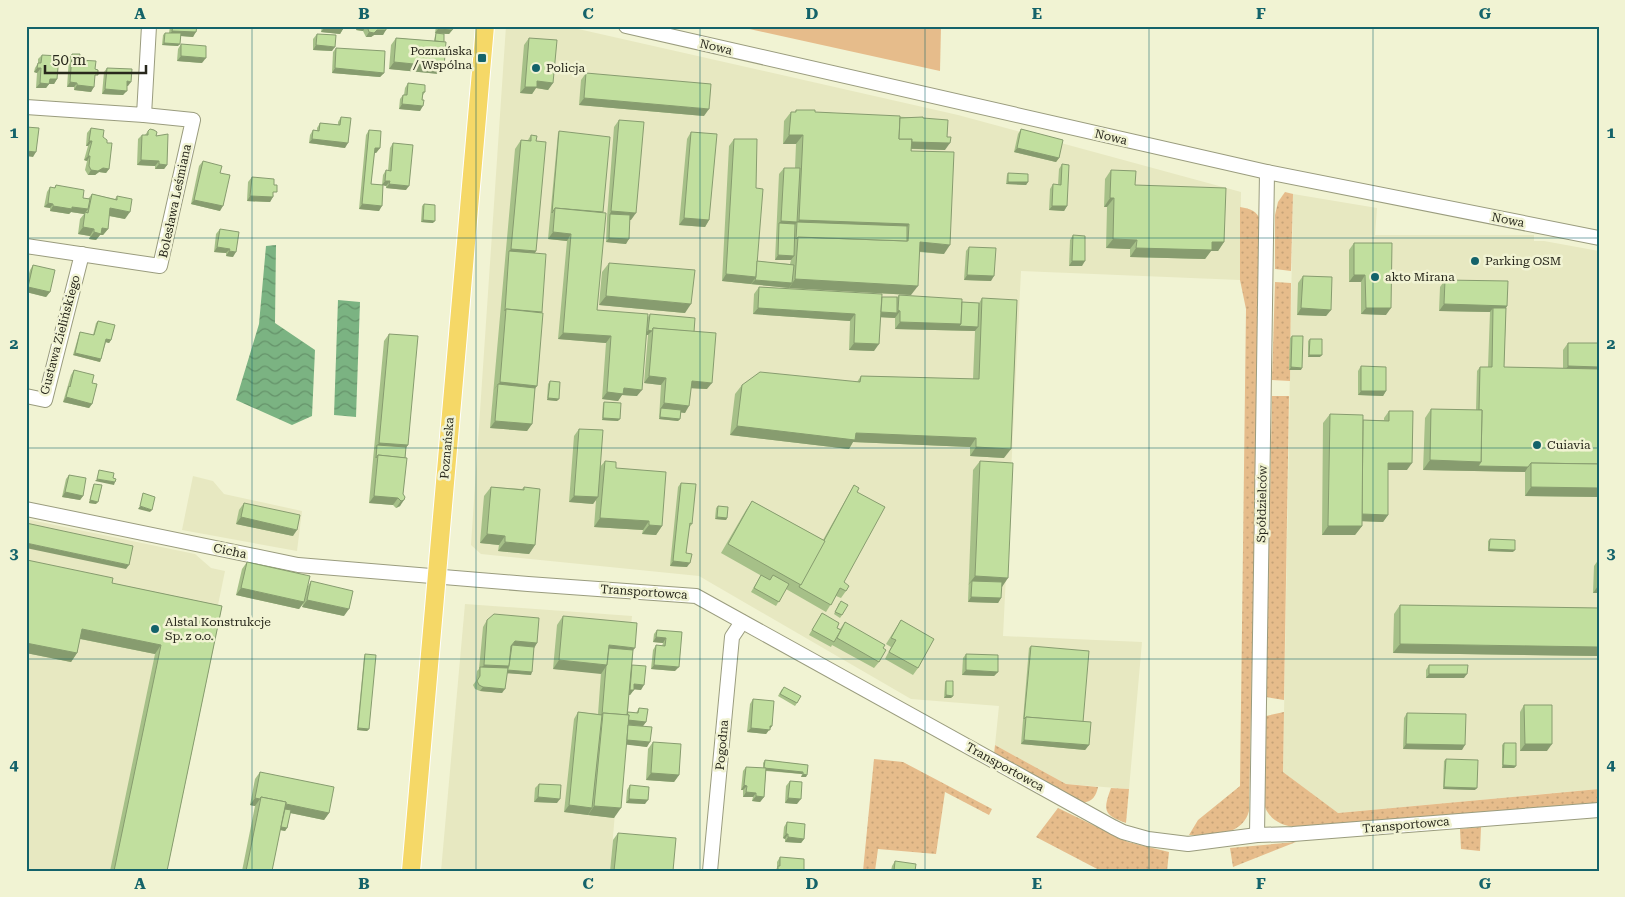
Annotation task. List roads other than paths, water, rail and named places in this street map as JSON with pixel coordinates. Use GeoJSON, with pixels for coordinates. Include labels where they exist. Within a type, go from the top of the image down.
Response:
{"type":"FeatureCollection","features":[{"type":"Feature","properties":{"kind":"main road","name":"Poznańska"},"geometry":{"type":"LineString","coordinates":[[410,871],[485,26]]}},
{"type":"Feature","properties":{"kind":"street"},"geometry":{"type":"LineString","coordinates":[[26,107],[144,114],[149,26]]}},
{"type":"Feature","properties":{"kind":"street","name":"Nowa"},"geometry":{"type":"LineString","coordinates":[[626,26],[1267,172],[1599,238]]}},
{"type":"Feature","properties":{"kind":"street","name":"Bolesława Leśmiana"},"geometry":{"type":"LineString","coordinates":[[26,246],[160,266],[193,120],[144,114]]}},
{"type":"Feature","properties":{"kind":"street","name":"Spółdzielców"},"geometry":{"type":"LineString","coordinates":[[1258,835],[1267,172]]}},
{"type":"Feature","properties":{"kind":"street","name":"Gustawa Zielińskiego"},"geometry":{"type":"LineString","coordinates":[[26,396],[45,400],[82,254]]}},
{"type":"Feature","properties":{"kind":"street","name":"Cicha"},"geometry":{"type":"LineString","coordinates":[[26,509],[298,565],[436,577]]}},
{"type":"Feature","properties":{"kind":"street","name":"Transportowca"},"geometry":{"type":"LineString","coordinates":[[436,577],[696,596],[1123,832],[1148,839],[1188,844],[1258,835],[1293,834],[1599,810]]}},
{"type":"Feature","properties":{"kind":"street","name":"Pogodna"},"geometry":{"type":"LineString","coordinates":[[710,871],[732,637],[742,622]]}},
{"type":"Feature","properties":{"kind":"water"},"geometry":{"type":"Polygon","coordinates":[[[276,245],[275,323],[315,350],[312,416],[292,425],[236,400],[259,324],[266,246],[276,245]]]}},
{"type":"Feature","properties":{"kind":"water"},"geometry":{"type":"Polygon","coordinates":[[[338,300],[360,302],[356,417],[334,415],[338,300]]]}},
{"type":"Feature","properties":{"kind":"place","name":"Poznańska / Wspólna"},"geometry":{"type":"Point","coordinates":[482,58]}},
{"type":"Feature","properties":{"kind":"place","name":"Policja"},"geometry":{"type":"Point","coordinates":[536,68]}},
{"type":"Feature","properties":{"kind":"place","name":"Parking OSM"},"geometry":{"type":"Point","coordinates":[1475,261]}},
{"type":"Feature","properties":{"kind":"place","name":"akto Mirana"},"geometry":{"type":"Point","coordinates":[1375,277]}},
{"type":"Feature","properties":{"kind":"place","name":"Cuiavia"},"geometry":{"type":"Point","coordinates":[1537,445]}},
{"type":"Feature","properties":{"kind":"place","name":"Alstal Konstrukcje Sp. z o.o."},"geometry":{"type":"Point","coordinates":[155,629]}}]}
